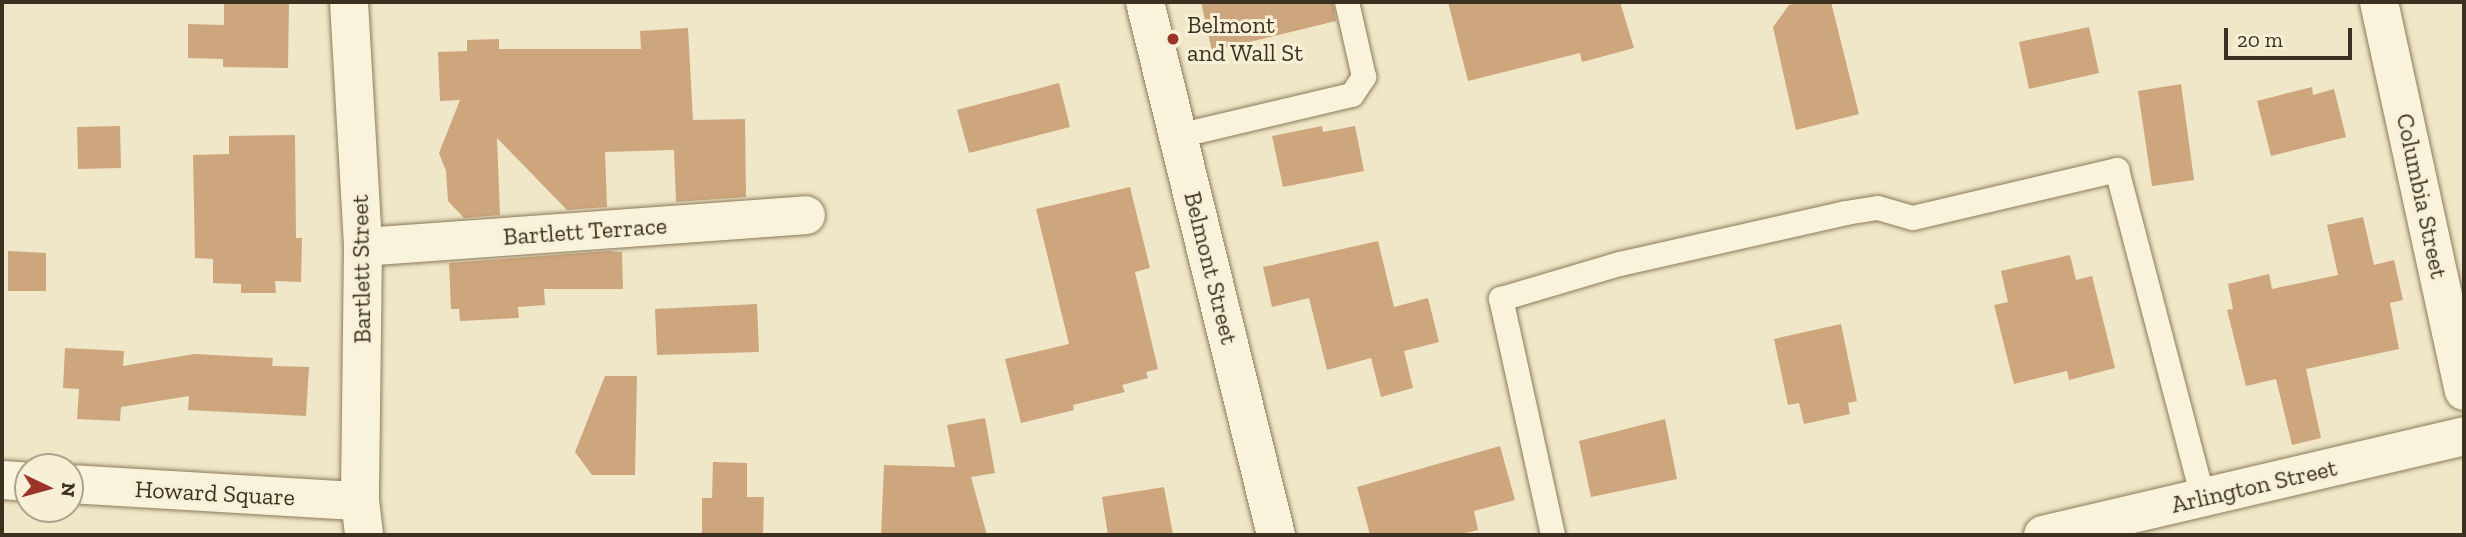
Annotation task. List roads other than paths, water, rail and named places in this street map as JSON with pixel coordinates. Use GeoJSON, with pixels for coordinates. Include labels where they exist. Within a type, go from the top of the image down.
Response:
{"type":"FeatureCollection","features":[{"type":"Feature","properties":{"kind":"street","name":"Bartlett Street"},"geometry":{"type":"LineString","coordinates":[[349,2],[363,247],[362,518]]}},
{"type":"Feature","properties":{"kind":"street","name":"Belmont Street"},"geometry":{"type":"LineString","coordinates":[[1146,2],[1276,535]]}},
{"type":"Feature","properties":{"kind":"street","name":"Columbia Street"},"geometry":{"type":"LineString","coordinates":[[2379,2],[2464,391]]}},
{"type":"Feature","properties":{"kind":"street","name":"Bartlett Terrace"},"geometry":{"type":"LineString","coordinates":[[363,247],[806,215]]}},
{"type":"Feature","properties":{"kind":"street","name":"Arlington Street"},"geometry":{"type":"LineString","coordinates":[[2043,535],[2464,436]]}},
{"type":"Feature","properties":{"kind":"street","name":"Howard Square"},"geometry":{"type":"LineString","coordinates":[[84,486],[362,518]]}},
{"type":"Feature","properties":{"kind":"lane"},"geometry":{"type":"LineString","coordinates":[[1178,136],[1352,95],[1364,77],[1347,2]]}},
{"type":"Feature","properties":{"kind":"lane"},"geometry":{"type":"LineString","coordinates":[[1553,535],[1501,299],[1620,264],[1846,213],[1878,208],[1913,218],[2117,170],[2203,498]]}},
{"type":"Feature","properties":{"kind":"place","name":"Belmont and Wall St"},"geometry":{"type":"Point","coordinates":[1173,39]}}]}
